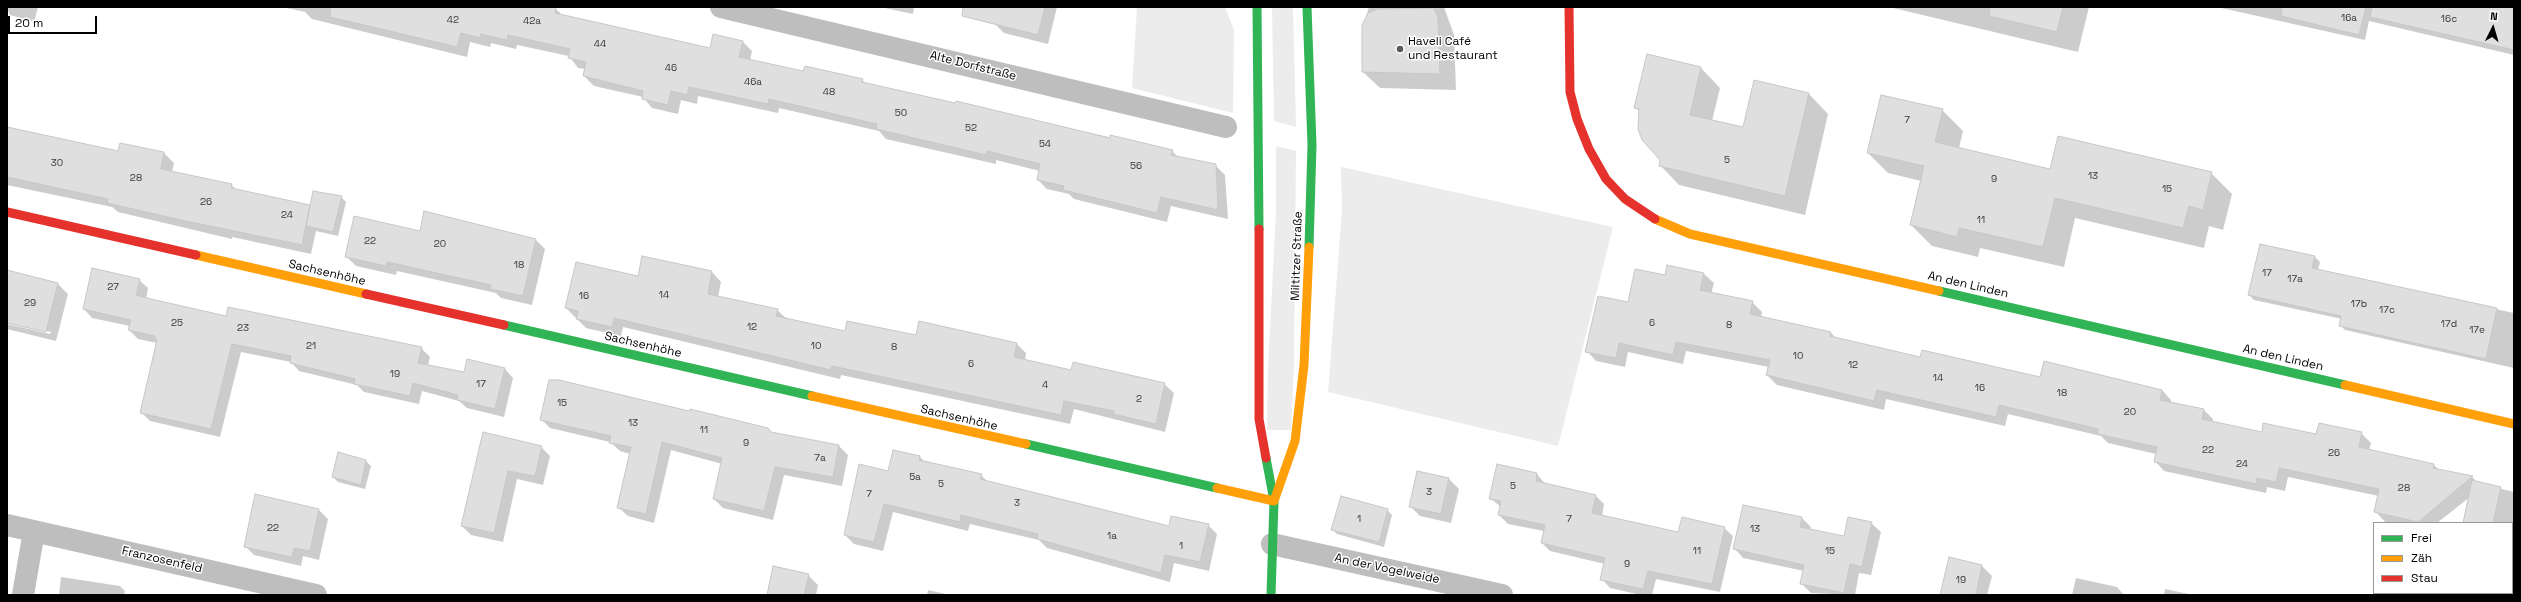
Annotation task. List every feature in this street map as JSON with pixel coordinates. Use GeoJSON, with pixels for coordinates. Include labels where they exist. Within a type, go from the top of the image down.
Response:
{"type":"FeatureCollection","features":[{"type":"Feature","properties":{"kind":"street","name":"Alte Dorfstraße"},"geometry":{"type":"LineString","coordinates":[[721,7],[1226,127]]}},
{"type":"Feature","properties":{"kind":"street","name":"Miltitzer Straße"},"geometry":{"type":"LineString","coordinates":[[1257,7],[1260,131],[1259,419],[1274,501],[1271,595]]}},
{"type":"Feature","properties":{"kind":"street","name":"Miltitzer Straße"},"geometry":{"type":"LineString","coordinates":[[1274,501],[1295,441],[1304,365],[1312,145],[1308,7]]}},
{"type":"Feature","properties":{"kind":"street","name":"An den Linden"},"geometry":{"type":"LineString","coordinates":[[1569,7],[1570,92],[1577,119],[1589,150],[1606,179],[1625,199],[1663,224],[1690,234],[2514,424]]}},
{"type":"Feature","properties":{"kind":"street","name":"Sachsenhöhe"},"geometry":{"type":"LineString","coordinates":[[7,212],[1274,501]]}},
{"type":"Feature","properties":{"kind":"street","name":"Franzosenfeld"},"geometry":{"type":"LineString","coordinates":[[7,525],[316,595]]}},
{"type":"Feature","properties":{"kind":"street"},"geometry":{"type":"LineString","coordinates":[[23,595],[34,531]]}},
{"type":"Feature","properties":{"kind":"street","name":"An der Vogelweide"},"geometry":{"type":"LineString","coordinates":[[1272,544],[1502,595]]}},
{"type":"Feature","properties":{"kind":"shaded area"},"geometry":{"type":"Polygon","coordinates":[[[1137,7],[1225,7],[1234,30],[1233,113],[1132,88],[1137,7]]]}},
{"type":"Feature","properties":{"kind":"shaded area"},"geometry":{"type":"Polygon","coordinates":[[[1272,7],[1293,7],[1296,127],[1274,121],[1272,7]]]}},
{"type":"Feature","properties":{"kind":"shaded area"},"geometry":{"type":"Polygon","coordinates":[[[1276,146],[1296,151],[1294,365],[1291,430],[1267,430],[1268,369],[1276,211],[1276,146]]]}},
{"type":"Feature","properties":{"kind":"shaded area"},"geometry":{"type":"Polygon","coordinates":[[[1341,167],[1613,227],[1558,446],[1328,392],[1342,211],[1341,167]]]}},
{"type":"Feature","properties":{"kind":"building"},"geometry":{"type":"Polygon","coordinates":[[[331,7],[556,7],[555,13],[710,48],[713,34],[743,41],[739,57],[803,71],[805,66],[863,79],[862,82],[955,103],[956,101],[1110,138],[1110,135],[1173,150],[1171,155],[1216,164],[1218,210],[1161,197],[1157,213],[1063,190],[1064,186],[1037,180],[1040,164],[987,151],[986,155],[876,129],[877,124],[769,99],[768,104],[689,87],[687,95],[671,91],[668,105],[642,99],[643,91],[583,76],[586,62],[568,58],[570,49],[508,35],[507,40],[481,34],[480,38],[461,33],[457,47],[330,17],[331,7]]]}},
{"type":"Feature","properties":{"kind":"building"},"geometry":{"type":"Polygon","coordinates":[[[963,7],[1045,7],[1038,35],[962,16],[963,7]]]}},
{"type":"Feature","properties":{"kind":"building"},"geometry":{"type":"Polygon","coordinates":[[[1990,7],[2063,7],[2057,32],[1989,16],[1990,7]]]}},
{"type":"Feature","properties":{"kind":"building"},"geometry":{"type":"Polygon","coordinates":[[[2282,7],[2366,7],[2359,35],[2281,16],[2282,7]]]}},
{"type":"Feature","properties":{"kind":"building"},"geometry":{"type":"Polygon","coordinates":[[[2372,7],[2514,7],[2514,50],[2370,17],[2372,7]]]}},
{"type":"Feature","properties":{"kind":"building","name":"Haveli Café und Restaurant"},"geometry":{"type":"Polygon","coordinates":[[[1434,8],[1438,18],[1440,74],[1362,72],[1362,25],[1368,13],[1378,9],[1434,8]]]}},
{"type":"Feature","properties":{"kind":"building"},"geometry":{"type":"Polygon","coordinates":[[[1647,54],[1701,67],[1690,115],[1743,127],[1754,80],[1809,93],[1785,196],[1659,166],[1660,160],[1642,140],[1638,129],[1639,109],[1634,108],[1647,54]]]}},
{"type":"Feature","properties":{"kind":"building"},"geometry":{"type":"Polygon","coordinates":[[[1881,95],[1943,109],[1935,142],[2050,169],[2058,136],[2212,172],[2203,210],[2189,206],[2183,228],[2055,198],[2043,247],[1959,228],[1957,237],[1910,225],[1924,166],[1867,153],[1881,95]]]}},
{"type":"Feature","properties":{"kind":"building"},"geometry":{"type":"Polygon","coordinates":[[[7,127],[118,151],[120,143],[164,152],[161,169],[232,184],[231,188],[310,205],[302,245],[107,203],[108,199],[7,177],[7,127]]]}},
{"type":"Feature","properties":{"kind":"building"},"geometry":{"type":"Polygon","coordinates":[[[313,191],[342,196],[333,232],[306,226],[313,191]]]}},
{"type":"Feature","properties":{"kind":"building"},"geometry":{"type":"Polygon","coordinates":[[[424,211],[536,239],[523,296],[490,289],[491,285],[387,262],[386,266],[345,257],[354,216],[420,231],[424,211]]]}},
{"type":"Feature","properties":{"kind":"building"},"geometry":{"type":"Polygon","coordinates":[[[2260,244],[2315,256],[2312,268],[2497,308],[2486,359],[2339,326],[2341,316],[2248,295],[2260,244]]]}},
{"type":"Feature","properties":{"kind":"building"},"geometry":{"type":"Polygon","coordinates":[[[642,256],[712,271],[708,294],[778,309],[776,316],[845,331],[847,321],[916,335],[919,321],[1017,343],[1014,357],[1071,370],[1073,362],[1165,383],[1156,424],[1113,414],[1114,411],[1064,401],[1061,415],[832,366],[831,370],[614,318],[612,327],[576,319],[578,311],[565,308],[576,262],[638,276],[642,256]]]}},
{"type":"Feature","properties":{"kind":"building"},"geometry":{"type":"Polygon","coordinates":[[[1667,265],[1704,273],[1700,290],[1753,301],[1750,314],[1831,332],[1830,336],[1920,357],[1922,350],[2040,377],[2044,361],[2162,390],[2160,400],[2204,409],[2202,419],[2262,432],[2263,423],[2316,434],[2319,423],[2362,432],[2359,447],[2434,464],[2433,468],[2473,476],[2418,522],[2374,512],[2379,489],[2279,468],[2276,482],[2257,478],[2256,484],[2154,462],[2157,447],[2097,434],[2098,429],[1999,405],[1996,417],[1877,390],[1874,401],[1766,375],[1770,360],[1676,342],[1673,355],[1619,343],[1616,358],[1585,352],[1598,296],[1628,302],[1635,269],[1665,275],[1667,265]]]}},
{"type":"Feature","properties":{"kind":"building"},"geometry":{"type":"Polygon","coordinates":[[[92,268],[140,279],[136,295],[151,299],[226,316],[228,307],[422,347],[418,363],[464,372],[467,359],[505,368],[495,409],[457,400],[458,395],[413,383],[410,396],[354,384],[355,379],[290,363],[291,356],[232,344],[211,429],[140,413],[157,340],[155,339],[155,336],[128,330],[131,320],[83,309],[92,268]]]}},
{"type":"Feature","properties":{"kind":"building"},"geometry":{"type":"Polygon","coordinates":[[[7,270],[58,283],[46,332],[7,323],[7,270]]]}},
{"type":"Feature","properties":{"kind":"building"},"geometry":{"type":"Polygon","coordinates":[[[549,380],[559,380],[689,411],[690,409],[768,428],[771,432],[839,445],[833,477],[775,467],[764,511],[713,499],[722,458],[662,442],[646,514],[617,508],[631,447],[609,443],[611,436],[540,420],[549,380]]]}},
{"type":"Feature","properties":{"kind":"building"},"geometry":{"type":"Polygon","coordinates":[[[483,432],[542,446],[535,476],[508,471],[494,533],[461,526],[483,432]]]}},
{"type":"Feature","properties":{"kind":"building"},"geometry":{"type":"Polygon","coordinates":[[[893,450],[920,456],[919,460],[982,474],[980,479],[1169,526],[1171,516],[1209,524],[1200,562],[1165,555],[1161,573],[1037,539],[1038,534],[961,515],[960,522],[884,504],[874,542],[844,535],[859,464],[888,471],[893,450]]]}},
{"type":"Feature","properties":{"kind":"building"},"geometry":{"type":"Polygon","coordinates":[[[338,452],[366,460],[361,485],[332,477],[338,452]]]}},
{"type":"Feature","properties":{"kind":"building"},"geometry":{"type":"Polygon","coordinates":[[[1497,464],[1537,473],[1536,481],[1596,495],[1592,513],[1678,532],[1682,517],[1725,527],[1712,584],[1648,571],[1643,589],[1600,580],[1605,558],[1541,543],[1545,525],[1498,515],[1501,501],[1489,499],[1497,464]]]}},
{"type":"Feature","properties":{"kind":"building"},"geometry":{"type":"Polygon","coordinates":[[[1417,471],[1449,478],[1441,514],[1409,507],[1417,471]]]}},
{"type":"Feature","properties":{"kind":"building"},"geometry":{"type":"Polygon","coordinates":[[[2472,480],[2501,487],[2493,522],[2463,522],[2472,480]]]}},
{"type":"Feature","properties":{"kind":"building"},"geometry":{"type":"Polygon","coordinates":[[[255,494],[319,509],[310,551],[294,548],[292,557],[244,547],[255,494]]]}},
{"type":"Feature","properties":{"kind":"building"},"geometry":{"type":"Polygon","coordinates":[[[1341,496],[1388,509],[1379,542],[1331,530],[1341,496]]]}},
{"type":"Feature","properties":{"kind":"building"},"geometry":{"type":"Polygon","coordinates":[[[1743,505],[1802,517],[1800,527],[1844,536],[1848,517],[1872,522],[1862,567],[1850,564],[1844,593],[1800,584],[1804,565],[1733,549],[1743,505]]]}},
{"type":"Feature","properties":{"kind":"building"},"geometry":{"type":"Polygon","coordinates":[[[1949,557],[1982,565],[1976,595],[1940,595],[1949,557]]]}},
{"type":"Feature","properties":{"kind":"building"},"geometry":{"type":"Polygon","coordinates":[[[773,566],[809,574],[804,595],[767,595],[773,566]]]}},
{"type":"Feature","properties":{"kind":"traffic: fast"},"geometry":{"type":"LineString","coordinates":[[1257,7],[1259,229]]}},
{"type":"Feature","properties":{"kind":"traffic: fast"},"geometry":{"type":"LineString","coordinates":[[1307,7],[1312,145],[1309,247]]}},
{"type":"Feature","properties":{"kind":"traffic: fast"},"geometry":{"type":"LineString","coordinates":[[1939,291],[2345,385]]}},
{"type":"Feature","properties":{"kind":"traffic: fast"},"geometry":{"type":"LineString","coordinates":[[504,325],[812,396]]}},
{"type":"Feature","properties":{"kind":"traffic: fast"},"geometry":{"type":"LineString","coordinates":[[1026,444],[1217,488]]}},
{"type":"Feature","properties":{"kind":"traffic: fast"},"geometry":{"type":"LineString","coordinates":[[1266,458],[1274,501],[1271,595]]}},
{"type":"Feature","properties":{"kind":"traffic: slow"},"geometry":{"type":"LineString","coordinates":[[1655,219],[1690,234],[1939,291]]}},
{"type":"Feature","properties":{"kind":"traffic: slow"},"geometry":{"type":"LineString","coordinates":[[1274,501],[1295,441],[1304,365],[1309,247]]}},
{"type":"Feature","properties":{"kind":"traffic: slow"},"geometry":{"type":"LineString","coordinates":[[196,255],[366,294]]}},
{"type":"Feature","properties":{"kind":"traffic: slow"},"geometry":{"type":"LineString","coordinates":[[2345,385],[2514,424]]}},
{"type":"Feature","properties":{"kind":"traffic: slow"},"geometry":{"type":"LineString","coordinates":[[812,396],[1026,444]]}},
{"type":"Feature","properties":{"kind":"traffic: slow"},"geometry":{"type":"LineString","coordinates":[[1217,488],[1274,501]]}},
{"type":"Feature","properties":{"kind":"traffic: jam"},"geometry":{"type":"LineString","coordinates":[[1569,7],[1570,92],[1577,119],[1589,149],[1606,179],[1625,199],[1655,219]]}},
{"type":"Feature","properties":{"kind":"traffic: jam"},"geometry":{"type":"LineString","coordinates":[[7,212],[196,255]]}},
{"type":"Feature","properties":{"kind":"traffic: jam"},"geometry":{"type":"LineString","coordinates":[[1259,229],[1259,419],[1266,458]]}},
{"type":"Feature","properties":{"kind":"traffic: jam"},"geometry":{"type":"LineString","coordinates":[[366,294],[504,325]]}},
{"type":"Feature","properties":{"kind":"place","name":"Haveli Café und Restaurant"},"geometry":{"type":"Point","coordinates":[1400,49]}}]}
